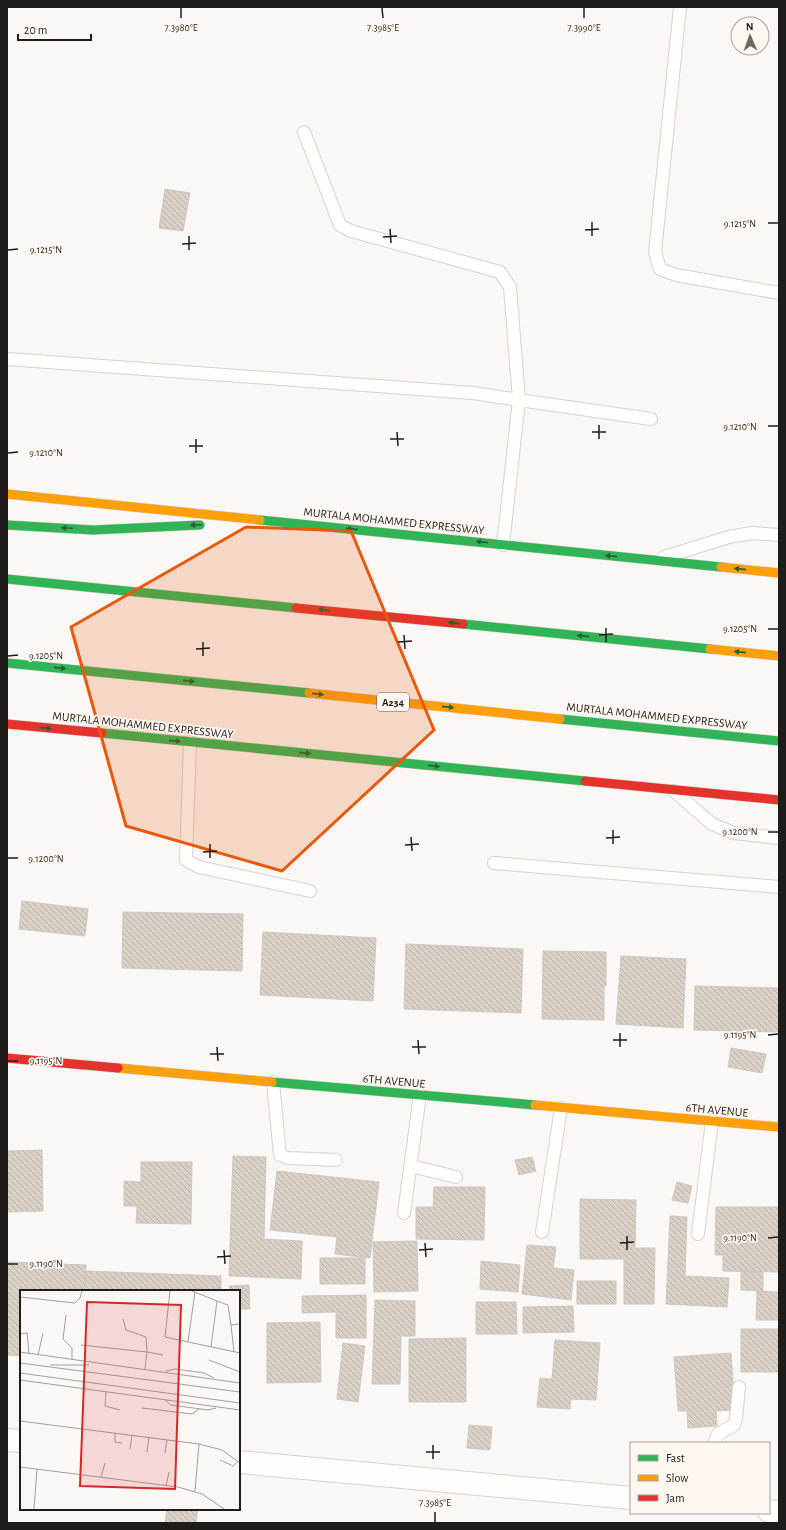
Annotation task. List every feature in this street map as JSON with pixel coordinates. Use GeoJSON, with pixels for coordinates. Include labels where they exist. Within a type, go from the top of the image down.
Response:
{"type":"FeatureCollection","features":[{"type":"Feature","properties":{"kind":"main road","name":"MURTALA MOHAMMED EXPRESSWAY"},"geometry":{"type":"LineString","coordinates":[[7,494],[779,573]]}},
{"type":"Feature","properties":{"kind":"main road"},"geometry":{"type":"LineString","coordinates":[[7,525],[92,530],[277,521]]}},
{"type":"Feature","properties":{"kind":"main road"},"geometry":{"type":"LineString","coordinates":[[7,579],[779,656]]}},
{"type":"Feature","properties":{"kind":"main road","name":"MURTALA MOHAMMED EXPRESSWAY"},"geometry":{"type":"LineString","coordinates":[[7,663],[779,741]]}},
{"type":"Feature","properties":{"kind":"main road"},"geometry":{"type":"LineString","coordinates":[[7,720],[21,725]]}},
{"type":"Feature","properties":{"kind":"main road","name":"MURTALA MOHAMMED EXPRESSWAY"},"geometry":{"type":"LineString","coordinates":[[7,724],[779,800]]}},
{"type":"Feature","properties":{"kind":"main road","name":"6TH AVENUE"},"geometry":{"type":"LineString","coordinates":[[7,1058],[779,1128]]}},
{"type":"Feature","properties":{"kind":"street"},"geometry":{"type":"LineString","coordinates":[[7,1440],[20,1441]]}},
{"type":"Feature","properties":{"kind":"street"},"geometry":{"type":"LineString","coordinates":[[240,1462],[630,1498]]}},
{"type":"Feature","properties":{"kind":"lane"},"geometry":{"type":"LineString","coordinates":[[680,7],[655,252],[660,269],[676,275],[779,293]]}},
{"type":"Feature","properties":{"kind":"lane"},"geometry":{"type":"LineString","coordinates":[[304,132],[340,225],[351,231],[500,272],[510,287],[519,400],[503,544]]}},
{"type":"Feature","properties":{"kind":"lane"},"geometry":{"type":"LineString","coordinates":[[7,359],[473,393],[651,419]]}},
{"type":"Feature","properties":{"kind":"lane"},"geometry":{"type":"LineString","coordinates":[[654,560],[729,537],[752,532],[779,535]]}},
{"type":"Feature","properties":{"kind":"lane"},"geometry":{"type":"LineString","coordinates":[[190,742],[186,860],[200,867],[310,891]]}},
{"type":"Feature","properties":{"kind":"lane"},"geometry":{"type":"LineString","coordinates":[[672,789],[712,824],[734,833],[779,838]]}},
{"type":"Feature","properties":{"kind":"lane"},"geometry":{"type":"LineString","coordinates":[[494,863],[779,887]]}},
{"type":"Feature","properties":{"kind":"lane"},"geometry":{"type":"LineString","coordinates":[[273,1082],[280,1155],[288,1158],[336,1160]]}},
{"type":"Feature","properties":{"kind":"lane"},"geometry":{"type":"LineString","coordinates":[[404,1213],[420,1095]]}},
{"type":"Feature","properties":{"kind":"lane"},"geometry":{"type":"LineString","coordinates":[[542,1232],[561,1108]]}},
{"type":"Feature","properties":{"kind":"lane"},"geometry":{"type":"LineString","coordinates":[[698,1234],[712,1122]]}},
{"type":"Feature","properties":{"kind":"lane"},"geometry":{"type":"LineString","coordinates":[[411,1166],[456,1177]]}},
{"type":"Feature","properties":{"kind":"lane"},"geometry":{"type":"LineString","coordinates":[[714,1442],[718,1434],[734,1426],[739,1387]]}},
{"type":"Feature","properties":{"kind":"highlighted area"},"geometry":{"type":"Polygon","coordinates":[[[246,527],[351,531],[434,730],[282,871],[126,826],[71,627],[246,527]]]}},
{"type":"Feature","properties":{"kind":"building"},"geometry":{"type":"Polygon","coordinates":[[[165,189],[190,193],[183,231],[159,228],[165,189]]]}},
{"type":"Feature","properties":{"kind":"building"},"geometry":{"type":"Polygon","coordinates":[[[22,901],[88,909],[85,936],[19,929],[22,901]]]}},
{"type":"Feature","properties":{"kind":"building"},"geometry":{"type":"Polygon","coordinates":[[[123,912],[243,914],[242,971],[122,968],[123,912]]]}},
{"type":"Feature","properties":{"kind":"building"},"geometry":{"type":"Polygon","coordinates":[[[263,932],[376,938],[373,1001],[260,995],[263,932]]]}},
{"type":"Feature","properties":{"kind":"building"},"geometry":{"type":"Polygon","coordinates":[[[406,944],[523,949],[521,1013],[404,1009],[406,944]]]}},
{"type":"Feature","properties":{"kind":"building"},"geometry":{"type":"Polygon","coordinates":[[[543,951],[606,952],[604,1020],[542,1019],[543,951]]]}},
{"type":"Feature","properties":{"kind":"building"},"geometry":{"type":"Polygon","coordinates":[[[621,956],[686,959],[683,1028],[616,1024],[621,956]]]}},
{"type":"Feature","properties":{"kind":"building"},"geometry":{"type":"Polygon","coordinates":[[[695,986],[779,988],[779,1032],[694,1030],[695,986]]]}},
{"type":"Feature","properties":{"kind":"building"},"geometry":{"type":"Polygon","coordinates":[[[731,1048],[766,1054],[762,1073],[728,1067],[731,1048]]]}},
{"type":"Feature","properties":{"kind":"building"},"geometry":{"type":"Polygon","coordinates":[[[42,1150],[43,1211],[7,1212],[7,1151],[42,1150]]]}},
{"type":"Feature","properties":{"kind":"building"},"geometry":{"type":"Polygon","coordinates":[[[233,1156],[266,1157],[264,1239],[302,1241],[301,1279],[229,1276],[233,1156]]]}},
{"type":"Feature","properties":{"kind":"building"},"geometry":{"type":"Polygon","coordinates":[[[532,1157],[536,1171],[519,1175],[515,1160],[532,1157]]]}},
{"type":"Feature","properties":{"kind":"building"},"geometry":{"type":"Polygon","coordinates":[[[141,1162],[192,1162],[191,1224],[136,1223],[137,1206],[124,1206],[124,1181],[141,1182],[141,1162]]]}},
{"type":"Feature","properties":{"kind":"building"},"geometry":{"type":"Polygon","coordinates":[[[277,1171],[379,1182],[370,1258],[335,1254],[337,1237],[270,1230],[277,1171]]]}},
{"type":"Feature","properties":{"kind":"building"},"geometry":{"type":"Polygon","coordinates":[[[677,1182],[692,1186],[688,1203],[672,1200],[677,1182]]]}},
{"type":"Feature","properties":{"kind":"building"},"geometry":{"type":"Polygon","coordinates":[[[434,1187],[485,1187],[484,1240],[416,1239],[416,1207],[433,1207],[434,1187]]]}},
{"type":"Feature","properties":{"kind":"building"},"geometry":{"type":"Polygon","coordinates":[[[580,1199],[636,1200],[635,1248],[655,1248],[654,1304],[624,1304],[624,1259],[580,1259],[580,1199]]]}},
{"type":"Feature","properties":{"kind":"building"},"geometry":{"type":"Polygon","coordinates":[[[716,1207],[779,1207],[779,1272],[723,1271],[723,1255],[715,1255],[716,1207]]]}},
{"type":"Feature","properties":{"kind":"building"},"geometry":{"type":"Polygon","coordinates":[[[670,1216],[687,1217],[685,1276],[729,1278],[727,1307],[666,1304],[670,1216]]]}},
{"type":"Feature","properties":{"kind":"building"},"geometry":{"type":"Polygon","coordinates":[[[417,1241],[418,1291],[374,1292],[373,1242],[417,1241]]]}},
{"type":"Feature","properties":{"kind":"building"},"geometry":{"type":"Polygon","coordinates":[[[527,1245],[556,1247],[553,1268],[574,1270],[571,1300],[522,1294],[527,1245]]]}},
{"type":"Feature","properties":{"kind":"building"},"geometry":{"type":"Polygon","coordinates":[[[320,1258],[365,1258],[365,1284],[320,1284],[320,1258]]]}},
{"type":"Feature","properties":{"kind":"building"},"geometry":{"type":"Polygon","coordinates":[[[481,1261],[520,1265],[518,1292],[480,1289],[481,1261]]]}},
{"type":"Feature","properties":{"kind":"building"},"geometry":{"type":"Polygon","coordinates":[[[7,1262],[86,1265],[85,1290],[20,1290],[20,1356],[7,1355],[7,1262]]]}},
{"type":"Feature","properties":{"kind":"building"},"geometry":{"type":"Polygon","coordinates":[[[86,1271],[221,1276],[221,1290],[85,1290],[86,1271]]]}},
{"type":"Feature","properties":{"kind":"building"},"geometry":{"type":"Polygon","coordinates":[[[741,1271],[763,1272],[763,1291],[741,1290],[741,1271]]]}},
{"type":"Feature","properties":{"kind":"building"},"geometry":{"type":"Polygon","coordinates":[[[577,1281],[616,1281],[616,1304],[577,1304],[577,1281]]]}},
{"type":"Feature","properties":{"kind":"building"},"geometry":{"type":"Polygon","coordinates":[[[249,1285],[250,1309],[240,1309],[240,1290],[230,1290],[229,1286],[249,1285]]]}},
{"type":"Feature","properties":{"kind":"building"},"geometry":{"type":"Polygon","coordinates":[[[757,1291],[779,1292],[779,1320],[756,1320],[757,1291]]]}},
{"type":"Feature","properties":{"kind":"building"},"geometry":{"type":"Polygon","coordinates":[[[366,1295],[366,1338],[336,1338],[336,1312],[302,1313],[302,1296],[366,1295]]]}},
{"type":"Feature","properties":{"kind":"building"},"geometry":{"type":"Polygon","coordinates":[[[375,1300],[415,1301],[415,1336],[401,1336],[400,1384],[372,1384],[375,1300]]]}},
{"type":"Feature","properties":{"kind":"building"},"geometry":{"type":"Polygon","coordinates":[[[476,1302],[516,1302],[517,1334],[476,1334],[476,1302]]]}},
{"type":"Feature","properties":{"kind":"building"},"geometry":{"type":"Polygon","coordinates":[[[573,1306],[574,1332],[523,1333],[523,1307],[573,1306]]]}},
{"type":"Feature","properties":{"kind":"building"},"geometry":{"type":"Polygon","coordinates":[[[320,1322],[321,1382],[267,1383],[267,1323],[320,1322]]]}},
{"type":"Feature","properties":{"kind":"building"},"geometry":{"type":"Polygon","coordinates":[[[741,1329],[779,1329],[779,1372],[741,1372],[741,1329]]]}},
{"type":"Feature","properties":{"kind":"building"},"geometry":{"type":"Polygon","coordinates":[[[466,1338],[466,1402],[409,1402],[409,1339],[466,1338]]]}},
{"type":"Feature","properties":{"kind":"building"},"geometry":{"type":"Polygon","coordinates":[[[555,1340],[600,1343],[596,1400],[571,1399],[570,1409],[537,1407],[540,1378],[552,1379],[555,1340]]]}},
{"type":"Feature","properties":{"kind":"building"},"geometry":{"type":"Polygon","coordinates":[[[343,1343],[365,1346],[358,1402],[337,1399],[343,1343]]]}},
{"type":"Feature","properties":{"kind":"building"},"geometry":{"type":"Polygon","coordinates":[[[731,1353],[735,1410],[716,1411],[717,1426],[688,1428],[687,1411],[678,1411],[674,1357],[731,1353]]]}},
{"type":"Feature","properties":{"kind":"building"},"geometry":{"type":"Polygon","coordinates":[[[469,1425],[492,1427],[490,1450],[467,1448],[469,1425]]]}},
{"type":"Feature","properties":{"kind":"building"},"geometry":{"type":"Polygon","coordinates":[[[167,1510],[198,1510],[196,1522],[201,1523],[165,1523],[167,1510]]]}},
{"type":"Feature","properties":{"kind":"traffic: fast"},"geometry":{"type":"LineString","coordinates":[[260,520],[721,567]]}},
{"type":"Feature","properties":{"kind":"traffic: fast"},"geometry":{"type":"LineString","coordinates":[[7,525],[93,530],[200,525]]}},
{"type":"Feature","properties":{"kind":"traffic: fast"},"geometry":{"type":"LineString","coordinates":[[7,579],[296,608]]}},
{"type":"Feature","properties":{"kind":"traffic: fast"},"geometry":{"type":"LineString","coordinates":[[463,624],[710,649]]}},
{"type":"Feature","properties":{"kind":"traffic: fast"},"geometry":{"type":"LineString","coordinates":[[7,663],[309,693]]}},
{"type":"Feature","properties":{"kind":"traffic: fast"},"geometry":{"type":"LineString","coordinates":[[560,719],[779,741]]}},
{"type":"Feature","properties":{"kind":"traffic: fast"},"geometry":{"type":"LineString","coordinates":[[102,733],[585,781]]}},
{"type":"Feature","properties":{"kind":"traffic: fast"},"geometry":{"type":"LineString","coordinates":[[272,1082],[535,1105]]}},
{"type":"Feature","properties":{"kind":"traffic: slow"},"geometry":{"type":"LineString","coordinates":[[7,494],[260,520]]}},
{"type":"Feature","properties":{"kind":"traffic: slow"},"geometry":{"type":"LineString","coordinates":[[721,567],[779,573]]}},
{"type":"Feature","properties":{"kind":"traffic: slow"},"geometry":{"type":"LineString","coordinates":[[710,649],[779,656]]}},
{"type":"Feature","properties":{"kind":"traffic: slow"},"geometry":{"type":"LineString","coordinates":[[309,693],[560,719]]}},
{"type":"Feature","properties":{"kind":"traffic: slow"},"geometry":{"type":"LineString","coordinates":[[118,1068],[272,1082]]}},
{"type":"Feature","properties":{"kind":"traffic: slow"},"geometry":{"type":"LineString","coordinates":[[535,1105],[779,1127]]}},
{"type":"Feature","properties":{"kind":"traffic: jam"},"geometry":{"type":"LineString","coordinates":[[296,608],[463,624]]}},
{"type":"Feature","properties":{"kind":"traffic: jam"},"geometry":{"type":"LineString","coordinates":[[7,724],[102,733]]}},
{"type":"Feature","properties":{"kind":"traffic: jam"},"geometry":{"type":"LineString","coordinates":[[585,781],[779,800]]}},
{"type":"Feature","properties":{"kind":"traffic: jam"},"geometry":{"type":"LineString","coordinates":[[7,1058],[118,1068]]}}]}
